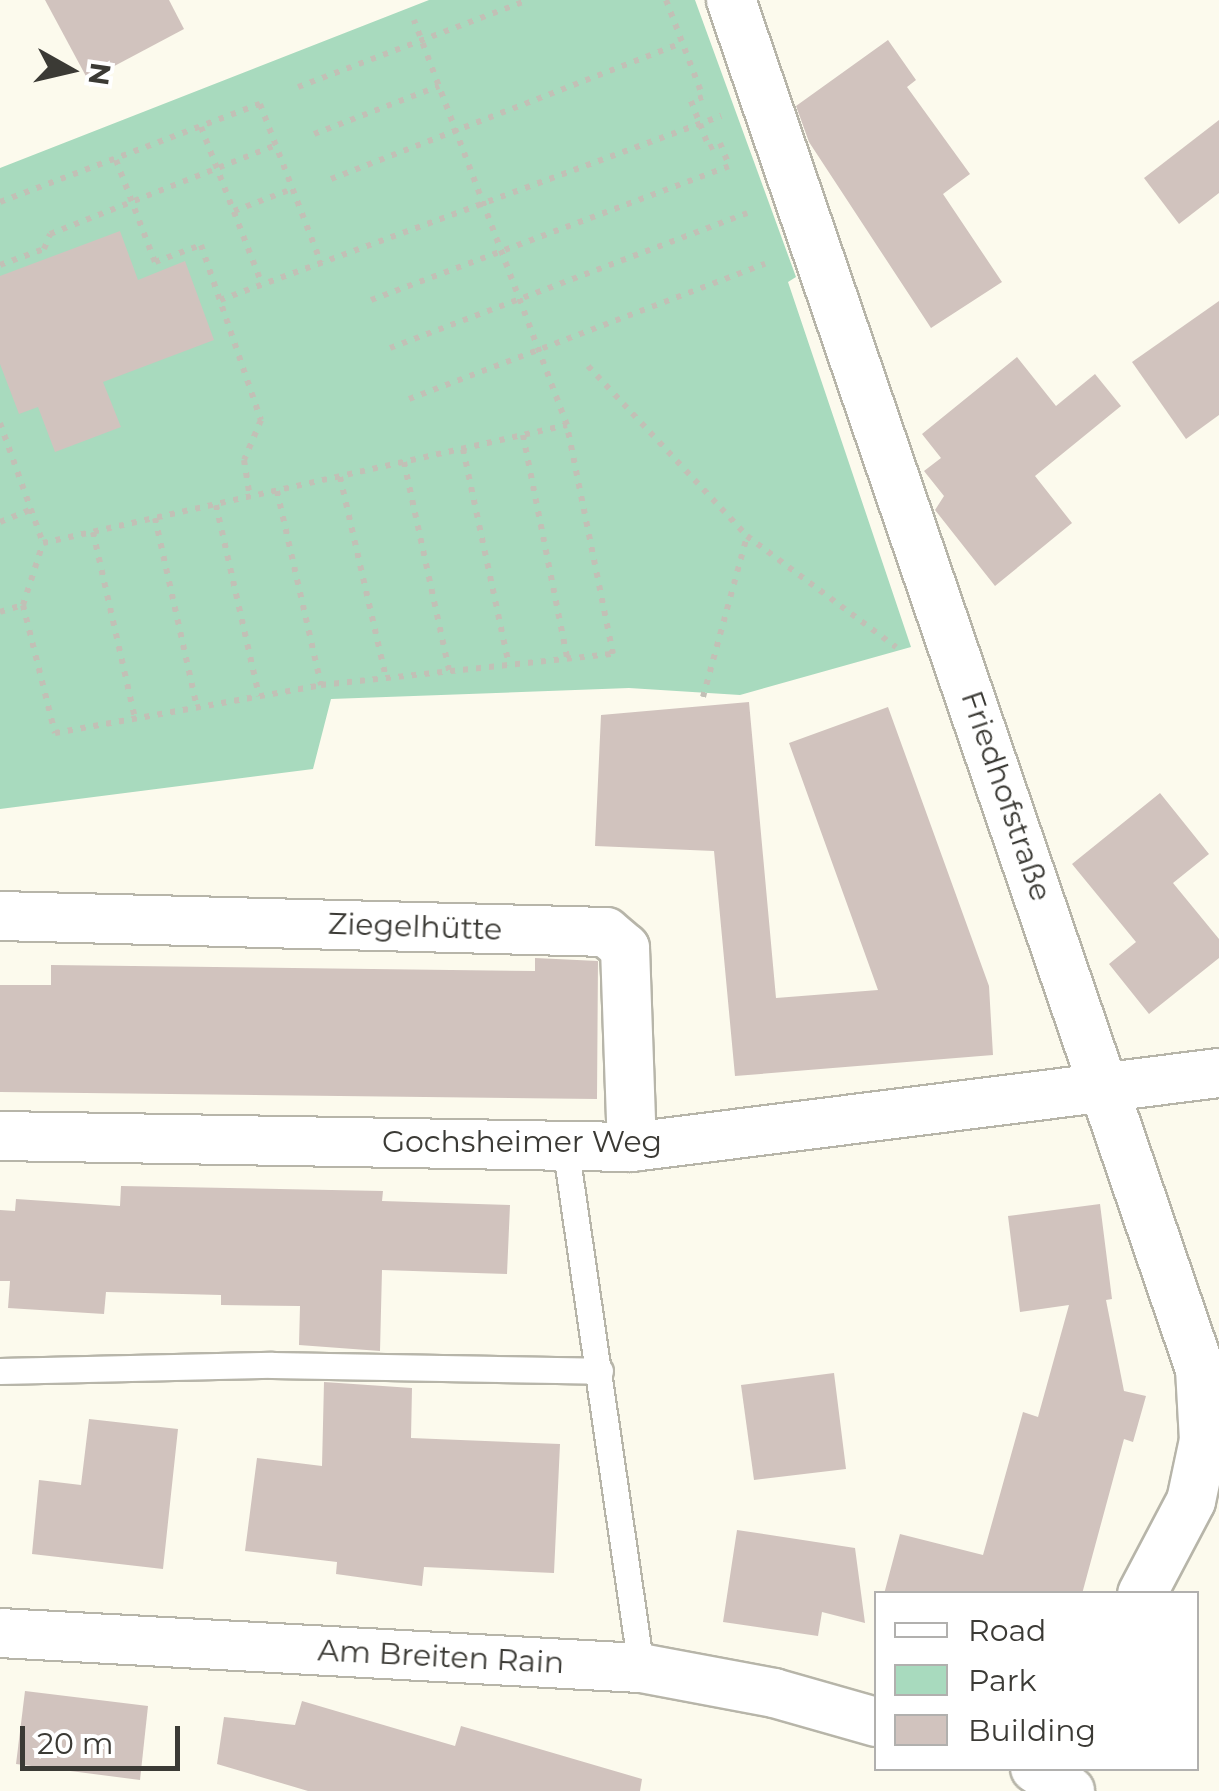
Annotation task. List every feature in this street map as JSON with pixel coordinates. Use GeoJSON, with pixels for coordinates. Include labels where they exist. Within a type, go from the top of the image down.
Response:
{"type":"FeatureCollection","features":[{"type":"Feature","properties":{"kind":"street","name":"Friedhofstraße"},"geometry":{"type":"LineString","coordinates":[[731,0],[1108,1087],[1200,1369],[1204,1440],[1190,1501],[1144,1591]]}},
{"type":"Feature","properties":{"kind":"street","name":"Ziegelhütte"},"geometry":{"type":"LineString","coordinates":[[0,916],[606,932],[625,948],[632,1146]]}},
{"type":"Feature","properties":{"kind":"street","name":"Gochsheimer Weg"},"geometry":{"type":"LineString","coordinates":[[0,1136],[632,1146],[1219,1073]]}},
{"type":"Feature","properties":{"kind":"street","name":"Am Breiten Rain"},"geometry":{"type":"LineString","coordinates":[[0,1633],[641,1668],[774,1693],[874,1721]]}},
{"type":"Feature","properties":{"kind":"lane"},"geometry":{"type":"LineString","coordinates":[[565,1145],[641,1668]]}},
{"type":"Feature","properties":{"kind":"lane"},"geometry":{"type":"LineString","coordinates":[[0,1372],[272,1365],[600,1371]]}},
{"type":"Feature","properties":{"kind":"path"},"geometry":{"type":"LineString","coordinates":[[298,87],[528,0]]}},
{"type":"Feature","properties":{"kind":"path"},"geometry":{"type":"LineString","coordinates":[[666,0],[702,97],[691,101],[709,148],[720,144],[735,182]]}},
{"type":"Feature","properties":{"kind":"path"},"geometry":{"type":"LineString","coordinates":[[0,422],[43,543],[23,605],[55,733],[321,685],[612,654],[567,425],[414,20]]}},
{"type":"Feature","properties":{"kind":"path"},"geometry":{"type":"LineString","coordinates":[[330,180],[682,43]]}},
{"type":"Feature","properties":{"kind":"path"},"geometry":{"type":"LineString","coordinates":[[314,134],[440,86]]}},
{"type":"Feature","properties":{"kind":"path"},"geometry":{"type":"LineString","coordinates":[[0,202],[260,104],[321,263]]}},
{"type":"Feature","properties":{"kind":"path"},"geometry":{"type":"LineString","coordinates":[[220,300],[708,121]]}},
{"type":"Feature","properties":{"kind":"path"},"geometry":{"type":"LineString","coordinates":[[201,126],[262,284]]}},
{"type":"Feature","properties":{"kind":"path"},"geometry":{"type":"LineString","coordinates":[[0,265],[44,249],[50,234],[276,145]]}},
{"type":"Feature","properties":{"kind":"path"},"geometry":{"type":"LineString","coordinates":[[116,160],[156,262],[201,245],[261,420],[244,460],[250,497]]}},
{"type":"Feature","properties":{"kind":"path"},"geometry":{"type":"LineString","coordinates":[[370,300],[729,166]]}},
{"type":"Feature","properties":{"kind":"path"},"geometry":{"type":"LineString","coordinates":[[234,211],[292,188]]}},
{"type":"Feature","properties":{"kind":"path"},"geometry":{"type":"LineString","coordinates":[[741,198],[753,230]]}},
{"type":"Feature","properties":{"kind":"path"},"geometry":{"type":"LineString","coordinates":[[390,348],[747,214]]}},
{"type":"Feature","properties":{"kind":"path"},"geometry":{"type":"LineString","coordinates":[[409,399],[766,264],[759,248]]}},
{"type":"Feature","properties":{"kind":"path"},"geometry":{"type":"LineString","coordinates":[[588,366],[747,536],[913,659]]}},
{"type":"Feature","properties":{"kind":"path"},"geometry":{"type":"LineString","coordinates":[[43,543],[567,425]]}},
{"type":"Feature","properties":{"kind":"path"},"geometry":{"type":"LineString","coordinates":[[523,435],[567,658]]}},
{"type":"Feature","properties":{"kind":"path"},"geometry":{"type":"LineString","coordinates":[[462,449],[509,665]]}},
{"type":"Feature","properties":{"kind":"path"},"geometry":{"type":"LineString","coordinates":[[0,456],[12,452]]}},
{"type":"Feature","properties":{"kind":"path"},"geometry":{"type":"LineString","coordinates":[[404,462],[449,671]]}},
{"type":"Feature","properties":{"kind":"path"},"geometry":{"type":"LineString","coordinates":[[340,477],[386,678]]}},
{"type":"Feature","properties":{"kind":"path"},"geometry":{"type":"LineString","coordinates":[[277,491],[321,685]]}},
{"type":"Feature","properties":{"kind":"path"},"geometry":{"type":"LineString","coordinates":[[216,505],[259,696]]}},
{"type":"Feature","properties":{"kind":"path"},"geometry":{"type":"LineString","coordinates":[[0,522],[33,509]]}},
{"type":"Feature","properties":{"kind":"path"},"geometry":{"type":"LineString","coordinates":[[155,518],[197,707]]}},
{"type":"Feature","properties":{"kind":"path"},"geometry":{"type":"LineString","coordinates":[[93,532],[135,718]]}},
{"type":"Feature","properties":{"kind":"path"},"geometry":{"type":"LineString","coordinates":[[703,696],[747,536]]}},
{"type":"Feature","properties":{"kind":"path"},"geometry":{"type":"LineString","coordinates":[[0,612],[23,605]]}},
{"type":"Feature","properties":{"kind":"green space"},"geometry":{"type":"Polygon","coordinates":[[[429,0],[695,0],[796,277],[788,282],[911,647],[740,695],[629,688],[331,699],[313,769],[0,809],[0,168],[429,0]]]}},
{"type":"Feature","properties":{"kind":"building"},"geometry":{"type":"Polygon","coordinates":[[[45,0],[169,0],[184,29],[88,80],[45,0]]]}},
{"type":"Feature","properties":{"kind":"building"},"geometry":{"type":"Polygon","coordinates":[[[888,40],[916,80],[907,87],[970,174],[943,194],[1002,282],[931,328],[809,142],[796,106],[888,40]]]}},
{"type":"Feature","properties":{"kind":"building"},"geometry":{"type":"Polygon","coordinates":[[[1219,120],[1219,193],[1179,224],[1144,178],[1219,120]]]}},
{"type":"Feature","properties":{"kind":"building"},"geometry":{"type":"Polygon","coordinates":[[[120,231],[138,280],[185,261],[214,340],[103,382],[121,427],[55,452],[38,407],[19,414],[0,364],[0,276],[120,231]]]}},
{"type":"Feature","properties":{"kind":"building"},"geometry":{"type":"Polygon","coordinates":[[[1219,301],[1219,415],[1186,439],[1132,362],[1219,301]]]}},
{"type":"Feature","properties":{"kind":"building"},"geometry":{"type":"Polygon","coordinates":[[[1017,357],[1056,406],[1095,374],[1121,406],[1035,476],[1072,523],[995,586],[935,510],[944,496],[924,471],[941,458],[922,434],[1017,357]]]}},
{"type":"Feature","properties":{"kind":"building"},"geometry":{"type":"Polygon","coordinates":[[[749,702],[776,998],[878,990],[789,743],[888,707],[989,986],[993,1055],[735,1076],[714,851],[595,846],[601,715],[749,702]]]}},
{"type":"Feature","properties":{"kind":"building"},"geometry":{"type":"Polygon","coordinates":[[[1160,793],[1209,854],[1173,883],[1219,939],[1219,958],[1149,1014],[1109,964],[1136,942],[1072,864],[1160,793]]]}},
{"type":"Feature","properties":{"kind":"building"},"geometry":{"type":"Polygon","coordinates":[[[535,958],[598,961],[597,1099],[0,1092],[0,985],[51,985],[51,965],[535,971],[535,958]]]}},
{"type":"Feature","properties":{"kind":"building"},"geometry":{"type":"Polygon","coordinates":[[[121,1186],[383,1191],[382,1201],[510,1205],[507,1274],[382,1270],[380,1351],[299,1345],[300,1306],[221,1305],[221,1295],[106,1292],[104,1314],[8,1308],[10,1281],[0,1281],[0,1210],[15,1211],[16,1199],[120,1206],[121,1186]]]}},
{"type":"Feature","properties":{"kind":"building"},"geometry":{"type":"Polygon","coordinates":[[[1100,1204],[1112,1299],[1106,1300],[1124,1391],[1146,1396],[1133,1442],[1124,1439],[1083,1591],[885,1591],[900,1534],[983,1555],[1023,1412],[1038,1417],[1069,1305],[1020,1312],[1008,1216],[1100,1204]]]}},
{"type":"Feature","properties":{"kind":"building"},"geometry":{"type":"Polygon","coordinates":[[[834,1373],[846,1469],[754,1480],[741,1385],[834,1373]]]}},
{"type":"Feature","properties":{"kind":"building"},"geometry":{"type":"Polygon","coordinates":[[[324,1382],[412,1388],[411,1438],[560,1444],[554,1573],[424,1567],[422,1586],[336,1574],[337,1562],[245,1551],[257,1458],[322,1466],[324,1382]]]}},
{"type":"Feature","properties":{"kind":"building"},"geometry":{"type":"Polygon","coordinates":[[[89,1419],[178,1429],[163,1569],[32,1554],[39,1480],[81,1485],[89,1419]]]}},
{"type":"Feature","properties":{"kind":"building"},"geometry":{"type":"Polygon","coordinates":[[[737,1530],[855,1548],[865,1623],[822,1612],[818,1636],[723,1622],[737,1530]]]}},
{"type":"Feature","properties":{"kind":"building"},"geometry":{"type":"Polygon","coordinates":[[[25,1691],[148,1706],[140,1780],[16,1764],[25,1691]]]}},
{"type":"Feature","properties":{"kind":"building"},"geometry":{"type":"Polygon","coordinates":[[[302,1701],[455,1746],[461,1726],[642,1779],[640,1791],[308,1791],[217,1764],[224,1717],[295,1725],[302,1701]]]}}]}
